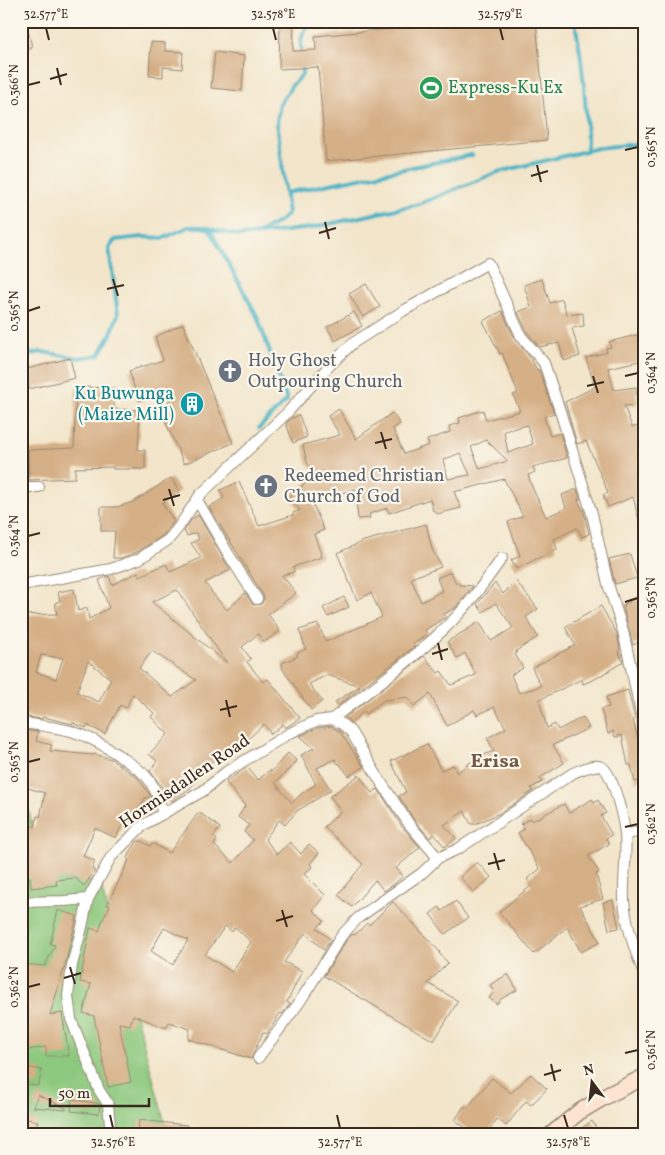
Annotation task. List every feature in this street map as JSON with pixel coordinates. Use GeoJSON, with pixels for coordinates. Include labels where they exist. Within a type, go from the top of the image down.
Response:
{"type":"FeatureCollection","features":[{"type":"Feature","properties":{"kind":"street"},"geometry":{"type":"LineString","coordinates":[[21,585],[111,569],[139,559],[168,540],[207,488],[287,413],[353,342],[488,262],[521,336],[544,363],[592,514],[608,584],[623,631],[644,727]]}},
{"type":"Feature","properties":{"kind":"street"},"geometry":{"type":"LineString","coordinates":[[21,486],[39,487]]}},
{"type":"Feature","properties":{"kind":"street"},"geometry":{"type":"LineString","coordinates":[[197,500],[257,599]]}},
{"type":"Feature","properties":{"kind":"street"},"geometry":{"type":"LineString","coordinates":[[438,858],[409,824],[351,732],[342,724],[332,719],[421,648],[456,617],[476,594],[502,558]]}},
{"type":"Feature","properties":{"kind":"street","name":"Hormisdallen Road"},"geometry":{"type":"LineString","coordinates":[[111,1134],[108,1104],[99,1090],[71,1019],[68,996],[72,965],[88,899],[111,857],[143,825],[203,792],[226,772],[290,733],[316,721],[332,719]]}},
{"type":"Feature","properties":{"kind":"street"},"geometry":{"type":"LineString","coordinates":[[21,723],[61,728],[80,733],[102,743],[141,770],[150,781],[159,798],[163,814]]}},
{"type":"Feature","properties":{"kind":"street"},"geometry":{"type":"LineString","coordinates":[[258,1058],[299,1003],[342,935],[358,918],[422,873],[438,858],[458,849],[573,773],[591,766],[602,767],[610,775],[625,835],[624,900],[631,941],[644,973]]}},
{"type":"Feature","properties":{"kind":"street"},"geometry":{"type":"LineString","coordinates":[[625,835],[644,830]]}},
{"type":"Feature","properties":{"kind":"street"},"geometry":{"type":"LineString","coordinates":[[21,902],[88,899]]}},
{"type":"Feature","properties":{"kind":"street"},"geometry":{"type":"LineString","coordinates":[[552,1134],[579,1112],[644,1077]]}},
{"type":"Feature","properties":{"kind":"green space"},"geometry":{"type":"Polygon","coordinates":[[[21,775],[36,844],[67,879],[100,882],[168,1134],[21,1134],[21,775]]]}},
{"type":"Feature","properties":{"kind":"building"},"geometry":{"type":"Polygon","coordinates":[[[21,21],[26,21],[32,47],[21,50],[21,21]]]}},
{"type":"Feature","properties":{"kind":"building","name":"Express-Ku Ex"},"geometry":{"type":"Polygon","coordinates":[[[280,21],[294,21],[293,51],[316,50],[315,36],[475,21],[536,21],[547,140],[326,161],[318,67],[279,69],[280,21]]]}},
{"type":"Feature","properties":{"kind":"building"},"geometry":{"type":"Polygon","coordinates":[[[151,42],[165,43],[165,51],[183,52],[182,69],[163,67],[163,77],[149,76],[151,42]]]}},
{"type":"Feature","properties":{"kind":"building"},"geometry":{"type":"Polygon","coordinates":[[[215,52],[244,56],[242,91],[211,88],[215,52]]]}},
{"type":"Feature","properties":{"kind":"building"},"geometry":{"type":"Polygon","coordinates":[[[542,279],[550,303],[562,299],[567,315],[583,313],[584,326],[572,328],[580,356],[564,361],[559,343],[539,347],[527,332],[518,312],[531,307],[524,285],[542,279]]]}},
{"type":"Feature","properties":{"kind":"building"},"geometry":{"type":"Polygon","coordinates":[[[366,284],[380,307],[363,317],[349,294],[366,284]]]}},
{"type":"Feature","properties":{"kind":"building"},"geometry":{"type":"Polygon","coordinates":[[[502,311],[515,339],[537,370],[539,370],[554,413],[544,417],[550,436],[560,433],[567,458],[533,467],[535,472],[528,475],[546,517],[566,508],[562,495],[577,489],[580,499],[578,500],[584,512],[589,534],[582,537],[577,528],[554,539],[557,549],[516,569],[511,560],[520,556],[508,522],[523,516],[504,479],[454,492],[461,508],[437,514],[436,511],[433,511],[430,499],[389,513],[387,508],[369,514],[370,518],[358,519],[355,489],[312,502],[324,530],[314,534],[322,557],[293,567],[294,572],[282,575],[296,593],[268,614],[280,631],[264,642],[258,634],[242,647],[251,659],[247,662],[263,682],[268,679],[300,718],[285,728],[283,724],[271,734],[264,724],[246,741],[212,761],[189,789],[172,801],[150,771],[157,761],[149,754],[168,734],[151,717],[154,713],[133,694],[126,708],[120,705],[105,734],[87,725],[86,728],[73,723],[43,717],[42,719],[21,716],[21,615],[57,614],[55,603],[60,601],[58,592],[74,589],[78,611],[87,608],[89,619],[109,608],[99,580],[109,576],[112,585],[138,572],[140,576],[166,564],[170,572],[201,558],[191,543],[199,539],[196,533],[187,536],[184,531],[192,519],[198,515],[230,570],[205,583],[227,610],[245,593],[253,605],[261,604],[264,599],[263,595],[209,507],[224,498],[220,490],[239,482],[259,526],[293,515],[293,513],[300,510],[289,496],[316,475],[307,463],[303,445],[340,435],[328,416],[339,409],[356,439],[392,413],[400,424],[393,429],[404,454],[429,445],[427,440],[450,432],[449,426],[460,423],[459,418],[483,410],[486,420],[520,411],[513,395],[518,393],[502,353],[500,354],[483,321],[502,311]],[[527,425],[504,431],[508,453],[533,444],[527,425]],[[486,440],[471,447],[480,469],[508,461],[486,440]],[[460,453],[443,460],[448,479],[470,475],[460,453]],[[177,590],[152,602],[227,663],[177,590]],[[152,651],[139,668],[172,697],[196,680],[152,651]],[[41,655],[36,672],[56,679],[63,658],[41,655]],[[88,661],[77,692],[99,702],[111,679],[88,661]]]}},
{"type":"Feature","properties":{"kind":"building"},"geometry":{"type":"Polygon","coordinates":[[[354,312],[362,326],[335,341],[327,327],[354,312]]]}},
{"type":"Feature","properties":{"kind":"building","name":"Ku Buwunga (Maize Mill)"},"geometry":{"type":"Polygon","coordinates":[[[183,324],[233,443],[184,464],[162,414],[175,390],[139,401],[129,371],[163,360],[155,337],[183,324]]]}},
{"type":"Feature","properties":{"kind":"building"},"geometry":{"type":"Polygon","coordinates":[[[644,333],[644,360],[608,368],[614,390],[636,387],[637,405],[624,406],[632,427],[640,426],[644,445],[644,523],[640,524],[633,497],[608,507],[603,495],[608,493],[603,480],[586,441],[577,444],[565,402],[595,387],[586,358],[607,352],[606,348],[611,347],[609,342],[644,333]]]}},
{"type":"Feature","properties":{"kind":"building"},"geometry":{"type":"Polygon","coordinates":[[[70,358],[75,378],[29,389],[24,370],[70,358]]]}},
{"type":"Feature","properties":{"kind":"building"},"geometry":{"type":"Polygon","coordinates":[[[76,387],[114,388],[114,409],[140,410],[138,450],[145,450],[145,469],[113,469],[113,467],[75,468],[75,478],[29,480],[28,450],[74,448],[76,387]]]}},
{"type":"Feature","properties":{"kind":"building"},"geometry":{"type":"Polygon","coordinates":[[[299,415],[307,437],[293,443],[286,423],[299,415]]]}},
{"type":"Feature","properties":{"kind":"building"},"geometry":{"type":"Polygon","coordinates":[[[171,478],[180,491],[162,503],[174,521],[172,524],[163,535],[139,551],[121,558],[113,558],[115,531],[101,531],[101,507],[117,507],[133,502],[171,478]]]}},
{"type":"Feature","properties":{"kind":"building"},"geometry":{"type":"Polygon","coordinates":[[[426,524],[432,549],[441,567],[411,578],[421,602],[442,591],[437,578],[451,572],[456,583],[458,582],[459,585],[473,586],[455,608],[444,614],[446,617],[425,630],[428,634],[413,644],[415,646],[338,706],[335,702],[360,686],[327,675],[309,684],[322,701],[311,710],[282,668],[282,663],[298,656],[297,653],[306,649],[299,630],[318,624],[326,642],[382,617],[371,593],[357,600],[337,553],[364,541],[426,524]]]}},
{"type":"Feature","properties":{"kind":"building"},"geometry":{"type":"Polygon","coordinates":[[[630,554],[637,578],[615,584],[609,559],[630,554]]]}},
{"type":"Feature","properties":{"kind":"building"},"geometry":{"type":"Polygon","coordinates":[[[516,581],[538,609],[526,617],[538,637],[516,651],[517,653],[515,654],[523,668],[511,675],[519,693],[541,686],[532,668],[575,645],[565,627],[601,606],[617,634],[620,650],[618,651],[623,662],[595,679],[583,684],[582,679],[539,700],[547,728],[555,724],[558,730],[583,717],[589,728],[553,745],[564,763],[540,778],[542,782],[531,788],[533,791],[500,813],[475,824],[471,824],[464,811],[444,825],[456,838],[445,847],[434,834],[430,838],[414,820],[399,796],[406,792],[391,761],[427,744],[441,770],[453,765],[457,773],[476,758],[494,751],[487,738],[506,728],[494,707],[477,715],[474,710],[447,726],[430,694],[414,706],[408,697],[384,700],[366,714],[364,711],[351,723],[345,717],[424,656],[438,673],[441,671],[451,685],[476,675],[465,653],[457,658],[447,642],[479,622],[491,641],[513,628],[496,603],[483,612],[477,604],[495,583],[503,594],[516,581]]]}},
{"type":"Feature","properties":{"kind":"building"},"geometry":{"type":"Polygon","coordinates":[[[641,596],[644,602],[644,634],[640,635],[642,641],[633,645],[623,607],[625,606],[624,604],[630,602],[629,600],[641,596]]]}},
{"type":"Feature","properties":{"kind":"building"},"geometry":{"type":"Polygon","coordinates":[[[344,597],[349,607],[328,617],[323,608],[344,597]]]}},
{"type":"Feature","properties":{"kind":"building"},"geometry":{"type":"Polygon","coordinates":[[[628,690],[638,738],[642,737],[644,745],[644,780],[635,782],[631,765],[628,765],[622,735],[615,737],[613,731],[608,734],[601,709],[609,707],[606,697],[628,690]]]}},
{"type":"Feature","properties":{"kind":"building"},"geometry":{"type":"Polygon","coordinates":[[[331,726],[340,732],[364,767],[349,776],[335,759],[317,768],[331,790],[297,811],[285,825],[279,820],[265,839],[277,854],[290,842],[301,854],[309,844],[319,853],[310,864],[312,867],[304,874],[325,895],[313,910],[324,921],[317,928],[331,940],[324,950],[305,933],[284,962],[302,971],[287,1002],[290,1004],[282,1014],[280,1013],[267,1034],[263,1032],[251,1059],[188,1039],[190,1029],[169,1022],[166,1028],[133,1015],[130,1025],[119,1023],[131,1082],[108,1087],[94,1016],[83,1013],[91,984],[80,982],[90,928],[99,931],[110,906],[107,905],[129,860],[127,858],[137,841],[150,846],[152,843],[169,853],[199,812],[220,828],[213,837],[217,840],[214,845],[233,863],[253,840],[244,832],[249,825],[238,817],[245,806],[226,782],[247,767],[258,780],[270,770],[271,772],[288,753],[297,761],[275,783],[292,803],[316,784],[301,755],[314,748],[300,736],[318,728],[331,726]],[[225,926],[205,955],[232,972],[251,942],[235,927],[232,932],[225,926]],[[164,928],[151,951],[173,965],[188,940],[164,928]]]}},
{"type":"Feature","properties":{"kind":"building"},"geometry":{"type":"Polygon","coordinates":[[[21,730],[38,732],[36,741],[52,745],[50,751],[94,754],[111,759],[138,778],[150,795],[148,799],[146,797],[128,827],[123,824],[116,838],[95,828],[83,856],[95,861],[92,869],[95,871],[84,886],[75,878],[56,880],[57,885],[31,888],[30,877],[24,878],[23,869],[21,869],[21,822],[35,827],[37,816],[40,817],[45,793],[21,786],[21,730]]]}},
{"type":"Feature","properties":{"kind":"building"},"geometry":{"type":"Polygon","coordinates":[[[359,775],[372,793],[378,789],[403,828],[420,847],[396,868],[403,876],[394,884],[384,891],[375,880],[352,907],[338,895],[363,864],[324,827],[341,811],[330,796],[359,775]]]}},
{"type":"Feature","properties":{"kind":"building"},"geometry":{"type":"Polygon","coordinates":[[[592,799],[594,803],[598,800],[606,813],[601,816],[612,835],[606,838],[609,844],[588,856],[599,872],[596,874],[603,899],[580,906],[600,942],[581,952],[567,927],[534,954],[499,912],[532,885],[527,879],[540,869],[518,833],[524,829],[521,824],[531,818],[532,821],[564,804],[569,813],[592,799]]]}},
{"type":"Feature","properties":{"kind":"building"},"geometry":{"type":"Polygon","coordinates":[[[477,862],[491,877],[474,893],[460,877],[477,862]]]}},
{"type":"Feature","properties":{"kind":"building"},"geometry":{"type":"Polygon","coordinates":[[[613,900],[619,928],[609,930],[603,902],[613,900]]]}},
{"type":"Feature","properties":{"kind":"building"},"geometry":{"type":"Polygon","coordinates":[[[456,901],[468,918],[445,934],[430,914],[439,907],[442,911],[456,901]]]}},
{"type":"Feature","properties":{"kind":"building"},"geometry":{"type":"Polygon","coordinates":[[[393,902],[448,963],[428,983],[458,1001],[434,1041],[324,976],[347,939],[353,934],[355,935],[367,923],[369,925],[393,902]]]}},
{"type":"Feature","properties":{"kind":"building"},"geometry":{"type":"Polygon","coordinates":[[[58,910],[77,916],[50,1015],[62,1013],[69,1056],[46,1056],[46,1047],[21,1051],[21,1025],[24,1025],[25,987],[21,987],[21,964],[45,966],[55,945],[50,944],[58,910]]]}},
{"type":"Feature","properties":{"kind":"building"},"geometry":{"type":"Polygon","coordinates":[[[508,974],[517,990],[501,999],[497,1004],[489,998],[494,992],[490,985],[508,974]]]}},
{"type":"Feature","properties":{"kind":"building"},"geometry":{"type":"Polygon","coordinates":[[[21,1066],[42,1070],[38,1086],[21,1083],[21,1066]]]}},
{"type":"Feature","properties":{"kind":"building"},"geometry":{"type":"Polygon","coordinates":[[[531,1074],[547,1089],[531,1105],[526,1101],[506,1126],[497,1119],[486,1134],[463,1134],[467,1129],[455,1120],[464,1106],[467,1108],[492,1078],[511,1093],[531,1074]]]}},
{"type":"Feature","properties":{"kind":"building"},"geometry":{"type":"Polygon","coordinates":[[[38,1095],[66,1108],[66,1110],[33,1107],[38,1095]]]}},
{"type":"Feature","properties":{"kind":"building"},"geometry":{"type":"Polygon","coordinates":[[[72,1099],[100,1104],[99,1114],[71,1111],[72,1099]]]}},
{"type":"Feature","properties":{"kind":"building"},"geometry":{"type":"Polygon","coordinates":[[[21,1118],[38,1121],[33,1133],[21,1127],[21,1118]]]}},
{"type":"Feature","properties":{"kind":"building"},"geometry":{"type":"Polygon","coordinates":[[[139,1120],[187,1125],[187,1134],[138,1133],[139,1120]]]}},
{"type":"Feature","properties":{"kind":"building"},"geometry":{"type":"Polygon","coordinates":[[[592,1121],[600,1134],[573,1134],[592,1121]]]}},
{"type":"Feature","properties":{"kind":"waterway"},"geometry":{"type":"LineString","coordinates":[[301,54],[303,34],[316,21]]}},
{"type":"Feature","properties":{"kind":"waterway"},"geometry":{"type":"LineString","coordinates":[[575,21],[584,86],[587,150]]}},
{"type":"Feature","properties":{"kind":"waterway"},"geometry":{"type":"LineString","coordinates":[[255,235],[280,221],[288,214],[277,121],[280,104],[292,85],[302,75],[302,64]]}},
{"type":"Feature","properties":{"kind":"waterway"},"geometry":{"type":"LineString","coordinates":[[21,356],[42,352],[79,358],[99,355],[110,336],[118,315],[109,248],[115,240],[142,237],[164,238],[188,227],[202,227],[241,236],[311,228],[419,204],[498,172],[598,148],[644,143]]}},
{"type":"Feature","properties":{"kind":"waterway"},"geometry":{"type":"LineString","coordinates":[[286,193],[472,155]]}},
{"type":"Feature","properties":{"kind":"waterway"},"geometry":{"type":"LineString","coordinates":[[209,228],[257,316],[287,400],[259,428]]}},
{"type":"Feature","properties":{"kind":"place","name":"Express-Ku Ex"},"geometry":{"type":"Point","coordinates":[431,88]}},
{"type":"Feature","properties":{"kind":"place","name":"Holy Ghost Outpouring Church"},"geometry":{"type":"Point","coordinates":[230,371]}},
{"type":"Feature","properties":{"kind":"place","name":"Ku Buwunga (Maize Mill)"},"geometry":{"type":"Point","coordinates":[192,404]}},
{"type":"Feature","properties":{"kind":"place","name":"Redeemed Christian Church of God"},"geometry":{"type":"Point","coordinates":[266,486]}},
{"type":"Feature","properties":{"kind":"district","name":"Erisa"},"geometry":{"type":"Point","coordinates":[495,762]}}]}
